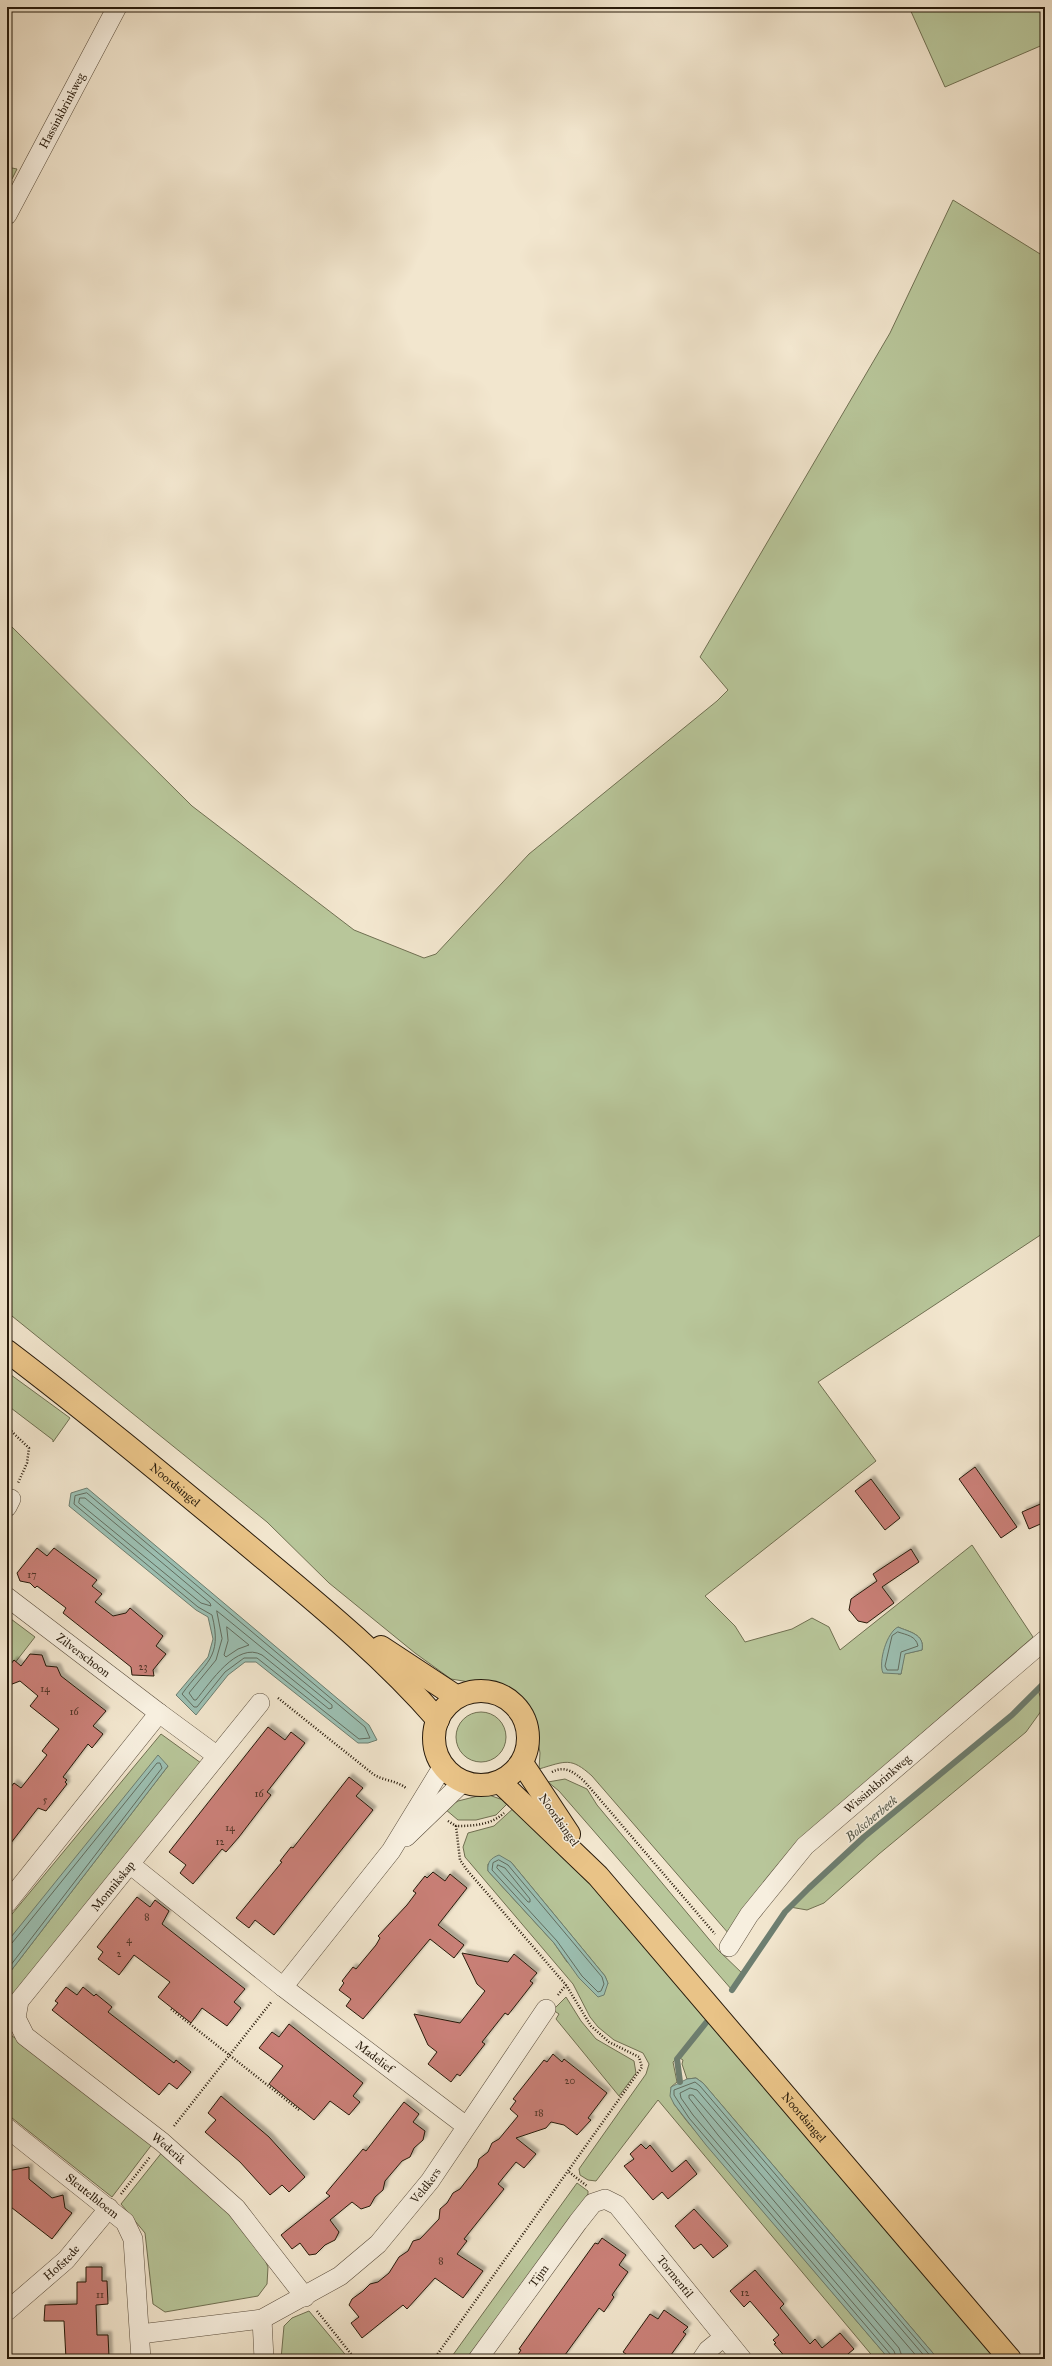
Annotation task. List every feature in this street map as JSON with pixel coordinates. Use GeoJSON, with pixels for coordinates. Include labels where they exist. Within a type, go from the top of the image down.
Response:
{"type":"FeatureCollection","features":[{"type":"Feature","properties":{"kind":"main road","name":"Noordsingel"},"geometry":{"type":"LineString","coordinates":[[7,1351],[81,1407],[340,1622],[408,1685],[438,1720]]}},
{"type":"Feature","properties":{"kind":"main road","name":"Noordsingel"},"geometry":{"type":"LineString","coordinates":[[340,1622],[422,1672],[457,1698]]}},
{"type":"Feature","properties":{"kind":"main road"},"geometry":{"type":"LineString","coordinates":[[489,1691],[508,1699],[521,1712],[528,1728],[528,1745],[522,1763],[513,1773],[500,1782],[476,1785],[463,1782],[452,1776],[443,1766],[436,1753],[434,1735],[438,1720],[449,1703],[457,1698],[471,1692],[489,1691]]}},
{"type":"Feature","properties":{"kind":"main road","name":"Noordsingel"},"geometry":{"type":"LineString","coordinates":[[522,1763],[598,1876]]}},
{"type":"Feature","properties":{"kind":"main road","name":"Noordsingel"},"geometry":{"type":"LineString","coordinates":[[500,1782],[598,1876],[1010,2359]]}},
{"type":"Feature","properties":{"kind":"street","name":"Hassinkbrinkweg"},"geometry":{"type":"LineString","coordinates":[[7,215],[117,7]]}},
{"type":"Feature","properties":{"kind":"street","name":"Zilverschoon"},"geometry":{"type":"LineString","coordinates":[[7,1597],[158,1714]]}},
{"type":"Feature","properties":{"kind":"street","name":"Wissinkbrinkweg"},"geometry":{"type":"LineString","coordinates":[[729,1947],[749,1916],[805,1846],[1045,1640]]}},
{"type":"Feature","properties":{"kind":"street","name":"Monnikskap"},"geometry":{"type":"LineString","coordinates":[[16,2018],[19,2002],[131,1865],[216,1755],[260,1703]]}},
{"type":"Feature","properties":{"kind":"street"},"geometry":{"type":"LineString","coordinates":[[7,1903],[158,1714],[216,1755]]}},
{"type":"Feature","properties":{"kind":"street"},"geometry":{"type":"LineString","coordinates":[[427,1807],[443,1766]]}},
{"type":"Feature","properties":{"kind":"street"},"geometry":{"type":"LineString","coordinates":[[283,1987],[427,1807],[463,1782]]}},
{"type":"Feature","properties":{"kind":"street","name":"Madelief"},"geometry":{"type":"LineString","coordinates":[[131,1865],[283,1987],[466,2126]]}},
{"type":"Feature","properties":{"kind":"street","name":"Veldkers"},"geometry":{"type":"LineString","coordinates":[[140,2334],[262,2319],[305,2297],[340,2276],[378,2244],[430,2181],[546,2009]]}},
{"type":"Feature","properties":{"kind":"street","name":"Wederik"},"geometry":{"type":"LineString","coordinates":[[16,2018],[25,2036],[162,2142],[236,2208],[305,2297]]}},
{"type":"Feature","properties":{"kind":"street","name":"Sleutelbloem"},"geometry":{"type":"LineString","coordinates":[[7,2128],[125,2222],[133,2239],[142,2359]]}},
{"type":"Feature","properties":{"kind":"street","name":"Tormentil"},"geometry":{"type":"LineString","coordinates":[[605,2199],[618,2205],[742,2359]]}},
{"type":"Feature","properties":{"kind":"street","name":"Tijm"},"geometry":{"type":"LineString","coordinates":[[478,2359],[593,2203],[605,2199]]}},
{"type":"Feature","properties":{"kind":"street","name":"Hofstede"},"geometry":{"type":"LineString","coordinates":[[7,2311],[66,2260],[109,2208]]}},
{"type":"Feature","properties":{"kind":"street"},"geometry":{"type":"LineString","coordinates":[[262,2319],[264,2359]]}},
{"type":"Feature","properties":{"kind":"street"},"geometry":{"type":"LineString","coordinates":[[702,2359],[708,2350],[724,2337]]}},
{"type":"Feature","properties":{"kind":"path"},"geometry":{"type":"LineString","coordinates":[[7,1427],[29,1448],[27,1463],[9,1503]]}},
{"type":"Feature","properties":{"kind":"path"},"geometry":{"type":"LineString","coordinates":[[260,1703],[272,1696],[280,1699],[373,1774],[380,1779],[402,1785],[427,1807],[456,1826]]}},
{"type":"Feature","properties":{"kind":"path"},"geometry":{"type":"LineString","coordinates":[[434,2359],[641,2072],[642,2067],[639,2057],[619,2048],[600,2035],[583,2015],[566,1985]]}},
{"type":"Feature","properties":{"kind":"path"},"geometry":{"type":"LineString","coordinates":[[109,2208],[283,1987]]}},
{"type":"Feature","properties":{"kind":"path"},"geometry":{"type":"LineString","coordinates":[[171,2009],[299,2110]]}},
{"type":"Feature","properties":{"kind":"path"},"geometry":{"type":"LineString","coordinates":[[305,2297],[355,2359]]}},
{"type":"Feature","properties":{"kind":"green space"},"geometry":{"type":"Polygon","coordinates":[[[909,7],[1045,7],[1045,44],[945,87],[909,7]]]}},
{"type":"Feature","properties":{"kind":"green space"},"geometry":{"type":"Polygon","coordinates":[[[7,167],[17,169],[12,179],[7,177],[7,167]]]}},
{"type":"Feature","properties":{"kind":"green space"},"geometry":{"type":"Polygon","coordinates":[[[953,200],[1045,257],[1045,1232],[818,1382],[876,1461],[705,1596],[735,1626],[745,1642],[792,1629],[812,1618],[829,1627],[840,1650],[972,1545],[1033,1637],[836,1808],[729,1934],[592,1776],[579,1766],[568,1762],[539,1769],[540,1753],[536,1729],[522,1698],[506,1688],[451,1679],[415,1653],[329,1583],[267,1522],[7,1312],[7,622],[192,806],[354,930],[424,958],[436,954],[529,854],[717,701],[728,690],[700,657],[890,333],[953,200]],[[898,1627],[898,1674],[901,1674],[904,1654],[922,1650],[922,1645],[921,1640],[915,1634],[898,1627]]]}},
{"type":"Feature","properties":{"kind":"green space"},"geometry":{"type":"Polygon","coordinates":[[[7,1372],[70,1418],[53,1442],[53,1440],[7,1405],[7,1372]]]}},
{"type":"Feature","properties":{"kind":"green space"},"geometry":{"type":"Polygon","coordinates":[[[7,1616],[35,1637],[7,1673],[7,1616]]]}},
{"type":"Feature","properties":{"kind":"green space"},"geometry":{"type":"Polygon","coordinates":[[[1038,1690],[1044,1707],[1026,1732],[879,1854],[824,1903],[807,1910],[790,1907],[864,1837],[1012,1715],[1038,1690]]]}},
{"type":"Feature","properties":{"kind":"green space"},"geometry":{"type":"Polygon","coordinates":[[[481,1712],[495,1716],[502,1723],[506,1737],[502,1751],[495,1758],[481,1762],[467,1758],[460,1751],[456,1737],[460,1723],[467,1716],[481,1712]]]}},
{"type":"Feature","properties":{"kind":"green space"},"geometry":{"type":"Polygon","coordinates":[[[161,1734],[201,1763],[14,2008],[7,2005],[7,1976],[168,1766],[7,1942],[7,1920],[161,1734]]]}},
{"type":"Feature","properties":{"kind":"green space"},"geometry":{"type":"Polygon","coordinates":[[[565,1779],[587,1789],[597,1805],[718,1950],[743,1974],[732,1990],[559,1791],[548,1782],[565,1779]]]}},
{"type":"Feature","properties":{"kind":"green space"},"geometry":{"type":"Polygon","coordinates":[[[486,1794],[509,1802],[496,1815],[476,1820],[458,1820],[445,1809],[458,1801],[486,1794]]]}},
{"type":"Feature","properties":{"kind":"green space"},"geometry":{"type":"Polygon","coordinates":[[[517,1805],[587,1877],[999,2359],[938,2359],[703,2083],[696,2078],[687,2079],[682,2064],[683,2060],[678,2057],[673,2062],[677,2082],[671,2087],[674,2104],[889,2359],[875,2359],[658,2100],[596,2181],[588,2180],[580,2175],[579,2169],[646,2074],[649,2064],[643,2053],[614,2040],[598,2027],[590,2017],[573,1984],[465,1857],[463,1847],[468,1833],[494,1826],[517,1805]],[[511,1862],[488,1864],[488,1871],[554,1943],[567,1962],[608,1984],[605,1976],[511,1862]]]}},
{"type":"Feature","properties":{"kind":"green space"},"geometry":{"type":"Polygon","coordinates":[[[566,1997],[581,2021],[596,2039],[634,2061],[636,2073],[619,2096],[556,2019],[559,2014],[553,2010],[566,1997]]]}},
{"type":"Feature","properties":{"kind":"green space"},"geometry":{"type":"Polygon","coordinates":[[[7,2032],[153,2143],[112,2197],[7,2114],[7,2032]]]}},
{"type":"Feature","properties":{"kind":"green space"},"geometry":{"type":"Polygon","coordinates":[[[163,2151],[250,2225],[268,2267],[267,2284],[258,2296],[165,2312],[153,2304],[145,2233],[121,2204],[163,2151]]]}},
{"type":"Feature","properties":{"kind":"green space"},"geometry":{"type":"Polygon","coordinates":[[[577,2183],[588,2191],[588,2194],[578,2210],[469,2359],[450,2359],[577,2183]]]}},
{"type":"Feature","properties":{"kind":"green space"},"geometry":{"type":"Polygon","coordinates":[[[309,2311],[349,2359],[281,2359],[284,2326],[292,2318],[309,2311]]]}},
{"type":"Feature","properties":{"kind":"water"},"geometry":{"type":"Polygon","coordinates":[[[87,1488],[369,1725],[377,1740],[368,1743],[358,1743],[256,1662],[245,1662],[228,1675],[196,1715],[176,1695],[208,1657],[213,1639],[208,1617],[196,1610],[69,1506],[71,1493],[87,1488]]]}},
{"type":"Feature","properties":{"kind":"water"},"geometry":{"type":"Polygon","coordinates":[[[898,1627],[919,1637],[921,1640],[922,1650],[905,1654],[901,1674],[883,1673],[882,1662],[884,1648],[890,1635],[898,1627]]]}},
{"type":"Feature","properties":{"kind":"water"},"geometry":{"type":"Polygon","coordinates":[[[158,1755],[168,1766],[7,1976],[7,1942],[158,1755]]]}},
{"type":"Feature","properties":{"kind":"water"},"geometry":{"type":"Polygon","coordinates":[[[499,1855],[511,1862],[605,1976],[608,1983],[604,1995],[598,1997],[579,1978],[554,1943],[488,1871],[490,1861],[499,1855]]]}},
{"type":"Feature","properties":{"kind":"water"},"geometry":{"type":"Polygon","coordinates":[[[696,2078],[703,2083],[938,2359],[889,2359],[706,2145],[674,2104],[670,2096],[671,2087],[687,2079],[696,2078]]]}},
{"type":"Feature","properties":{"kind":"building"},"geometry":{"type":"Polygon","coordinates":[[[975,1467],[1017,1527],[1001,1538],[959,1479],[975,1467]]]}},
{"type":"Feature","properties":{"kind":"building"},"geometry":{"type":"Polygon","coordinates":[[[871,1479],[900,1518],[885,1530],[855,1491],[871,1479]]]}},
{"type":"Feature","properties":{"kind":"building"},"geometry":{"type":"Polygon","coordinates":[[[1045,1502],[1045,1522],[1029,1529],[1022,1512],[1045,1502]]]}},
{"type":"Feature","properties":{"kind":"building"},"geometry":{"type":"Polygon","coordinates":[[[37,1548],[47,1556],[54,1548],[97,1580],[92,1586],[102,1594],[95,1602],[113,1616],[126,1613],[130,1608],[163,1636],[156,1646],[166,1654],[153,1670],[154,1676],[132,1675],[131,1667],[63,1613],[66,1608],[37,1586],[35,1588],[30,1583],[20,1581],[17,1573],[37,1548]]]}},
{"type":"Feature","properties":{"kind":"building"},"geometry":{"type":"Polygon","coordinates":[[[911,1549],[919,1562],[882,1587],[894,1603],[867,1623],[858,1621],[849,1610],[851,1599],[877,1581],[873,1574],[911,1549]]]}},
{"type":"Feature","properties":{"kind":"building"},"geometry":{"type":"Polygon","coordinates":[[[30,1654],[42,1655],[46,1666],[57,1667],[61,1676],[106,1711],[93,1726],[103,1734],[92,1748],[88,1744],[63,1777],[67,1780],[65,1782],[67,1784],[46,1811],[38,1808],[7,1848],[7,1792],[14,1783],[21,1788],[47,1755],[42,1751],[59,1729],[30,1706],[38,1696],[20,1681],[7,1686],[7,1669],[14,1660],[21,1666],[30,1654]]]}},
{"type":"Feature","properties":{"kind":"building"},"geometry":{"type":"Polygon","coordinates":[[[268,1727],[285,1740],[291,1732],[305,1743],[267,1792],[271,1795],[239,1837],[226,1852],[222,1849],[193,1884],[180,1873],[186,1865],[169,1852],[268,1727]]]}},
{"type":"Feature","properties":{"kind":"building"},"geometry":{"type":"Polygon","coordinates":[[[349,1777],[363,1788],[356,1796],[373,1810],[274,1935],[255,1920],[249,1928],[236,1918],[282,1862],[280,1861],[291,1847],[293,1848],[349,1777]]]}},
{"type":"Feature","properties":{"kind":"building"},"geometry":{"type":"Polygon","coordinates":[[[433,1872],[445,1881],[450,1874],[467,1888],[438,1925],[464,1945],[454,1958],[430,1939],[363,2019],[346,2006],[351,1999],[339,1990],[344,1983],[342,1981],[353,1967],[356,1969],[376,1945],[380,1938],[378,1936],[407,1905],[416,1893],[413,1891],[425,1876],[427,1878],[433,1872]]]}},
{"type":"Feature","properties":{"kind":"building"},"geometry":{"type":"Polygon","coordinates":[[[137,1897],[150,1907],[155,1900],[169,1911],[162,1924],[245,1989],[234,2002],[241,2008],[227,2026],[202,2008],[191,2023],[158,1997],[170,1982],[134,1955],[119,1975],[98,1959],[103,1952],[97,1947],[137,1897]]]}},
{"type":"Feature","properties":{"kind":"building"},"geometry":{"type":"Polygon","coordinates":[[[462,1953],[508,1962],[514,1954],[537,1973],[530,1981],[533,1983],[508,2015],[505,2013],[482,2042],[485,2044],[460,2076],[457,2074],[451,2082],[428,2064],[437,2052],[428,2045],[414,2014],[460,2023],[485,1991],[477,1984],[462,1953]]]}},
{"type":"Feature","properties":{"kind":"building"},"geometry":{"type":"Polygon","coordinates":[[[66,1987],[77,1995],[83,1987],[94,1996],[96,1994],[112,2007],[108,2012],[174,2063],[176,2060],[191,2072],[177,2089],[169,2083],[159,2095],[52,2010],[58,2003],[55,2001],[66,1987]]]}},
{"type":"Feature","properties":{"kind":"building"},"geometry":{"type":"Polygon","coordinates":[[[289,2024],[363,2083],[353,2096],[360,2102],[349,2115],[330,2101],[314,2120],[269,2084],[283,2066],[259,2048],[272,2032],[279,2037],[289,2024]]]}},
{"type":"Feature","properties":{"kind":"building"},"geometry":{"type":"Polygon","coordinates":[[[553,2054],[562,2062],[564,2059],[607,2093],[588,2118],[591,2120],[577,2135],[564,2125],[551,2122],[546,2128],[516,2138],[536,2154],[524,2168],[516,2162],[498,2184],[504,2189],[464,2239],[467,2241],[457,2254],[483,2271],[463,2298],[435,2278],[407,2309],[403,2305],[362,2338],[351,2323],[359,2317],[349,2305],[352,2299],[370,2284],[378,2282],[389,2273],[399,2257],[408,2251],[413,2241],[420,2239],[439,2219],[440,2209],[447,2203],[453,2193],[460,2189],[477,2167],[479,2159],[488,2152],[492,2143],[499,2139],[518,2116],[510,2109],[516,2101],[513,2099],[544,2060],[547,2062],[553,2054]]]}},
{"type":"Feature","properties":{"kind":"building"},"geometry":{"type":"Polygon","coordinates":[[[221,2096],[269,2137],[305,2177],[289,2192],[282,2185],[270,2195],[240,2162],[205,2132],[216,2120],[208,2113],[221,2096]]]}},
{"type":"Feature","properties":{"kind":"building"},"geometry":{"type":"Polygon","coordinates":[[[404,2102],[419,2114],[413,2122],[425,2131],[423,2140],[414,2148],[410,2157],[402,2161],[385,2181],[383,2190],[375,2197],[370,2206],[361,2209],[352,2202],[330,2220],[339,2232],[335,2240],[325,2245],[316,2254],[309,2255],[300,2243],[292,2249],[281,2235],[330,2196],[326,2193],[363,2149],[366,2151],[404,2102]]]}},
{"type":"Feature","properties":{"kind":"building"},"geometry":{"type":"Polygon","coordinates":[[[641,2144],[646,2149],[650,2145],[672,2172],[686,2160],[697,2174],[668,2199],[662,2192],[653,2200],[624,2166],[634,2159],[630,2154],[641,2144]]]}},
{"type":"Feature","properties":{"kind":"building"},"geometry":{"type":"Polygon","coordinates":[[[29,2167],[29,2179],[52,2198],[63,2195],[65,2208],[72,2213],[52,2239],[7,2204],[7,2171],[29,2167]]]}},
{"type":"Feature","properties":{"kind":"building"},"geometry":{"type":"Polygon","coordinates":[[[694,2209],[728,2246],[713,2258],[701,2244],[694,2249],[675,2226],[694,2209]]]}},
{"type":"Feature","properties":{"kind":"building"},"geometry":{"type":"Polygon","coordinates":[[[602,2238],[626,2255],[619,2265],[628,2272],[612,2295],[614,2297],[604,2312],[599,2308],[562,2359],[515,2359],[521,2350],[519,2349],[595,2243],[598,2244],[602,2238]]]}},
{"type":"Feature","properties":{"kind":"building"},"geometry":{"type":"Polygon","coordinates":[[[86,2267],[102,2267],[102,2281],[107,2281],[108,2304],[96,2305],[97,2335],[108,2335],[109,2357],[102,2357],[102,2359],[66,2359],[64,2321],[44,2321],[45,2305],[77,2304],[77,2282],[86,2282],[86,2267]]]}},
{"type":"Feature","properties":{"kind":"building"},"geometry":{"type":"Polygon","coordinates":[[[755,2270],[784,2304],[780,2308],[810,2344],[815,2339],[822,2348],[840,2333],[854,2349],[842,2359],[787,2359],[774,2344],[776,2343],[773,2340],[779,2335],[750,2301],[744,2307],[730,2291],[755,2270]]]}},
{"type":"Feature","properties":{"kind":"building"},"geometry":{"type":"Polygon","coordinates":[[[664,2310],[688,2327],[683,2332],[686,2334],[668,2359],[633,2359],[623,2352],[650,2314],[658,2319],[664,2310]]]}},
{"type":"Feature","properties":{"kind":"waterway","name":"Bolscherbeek"},"geometry":{"type":"LineString","coordinates":[[732,1990],[785,1912],[809,1888],[864,1837],[1012,1715],[1045,1682]]}},
{"type":"Feature","properties":{"kind":"waterway","name":"Bolscherbeek"},"geometry":{"type":"LineString","coordinates":[[680,2082],[677,2059],[709,2019]]}}]}
